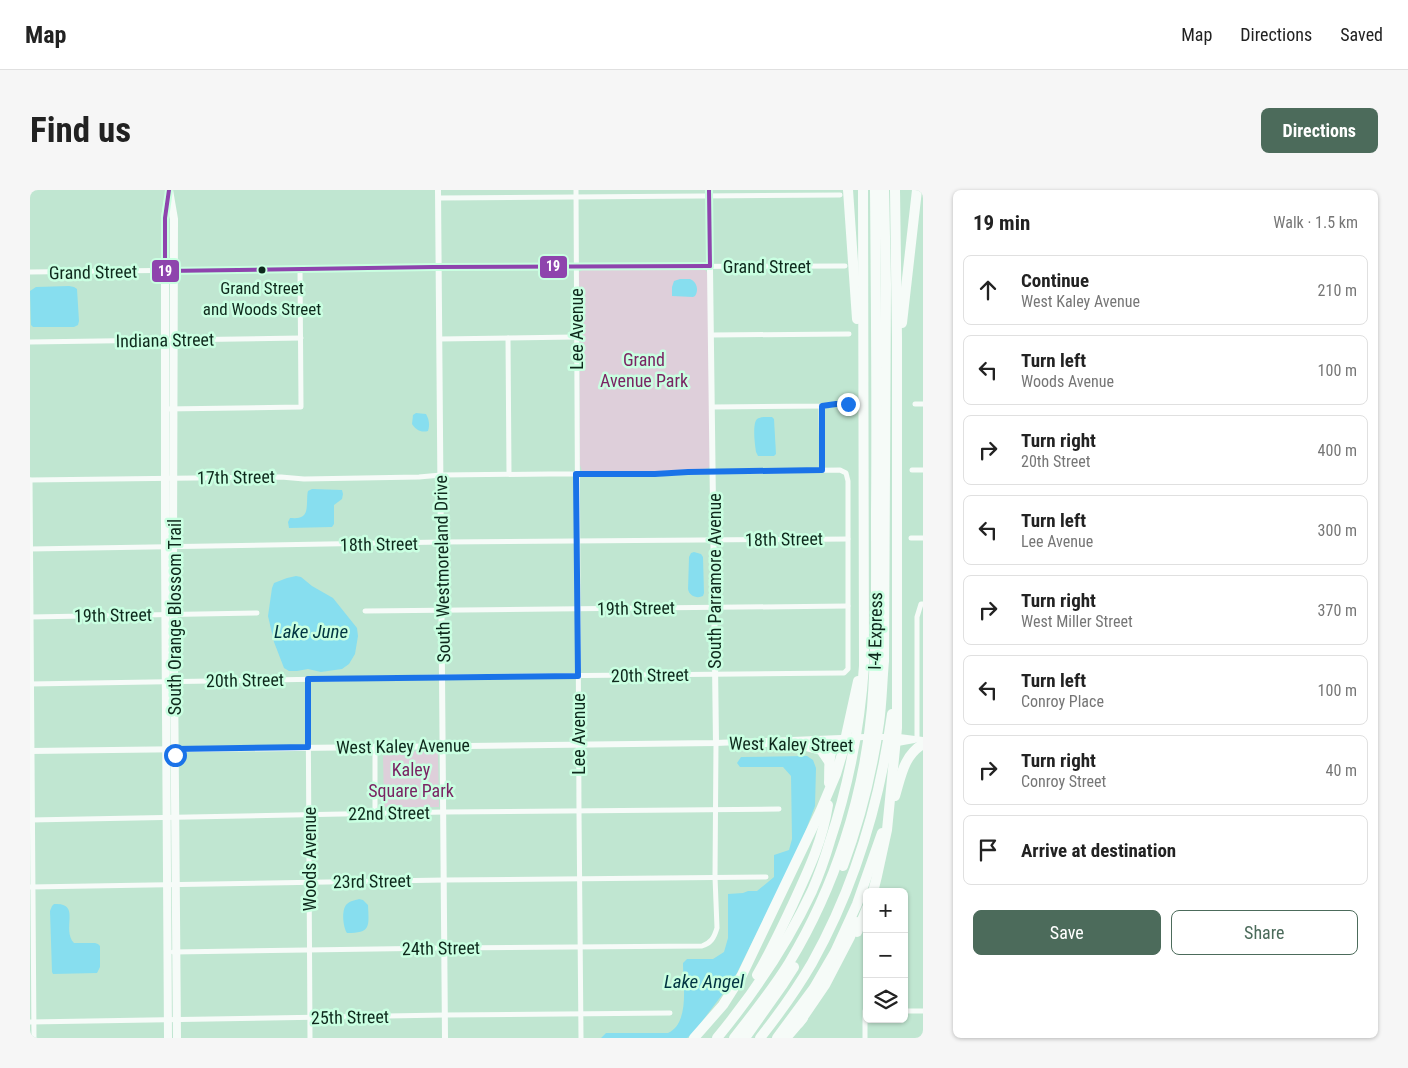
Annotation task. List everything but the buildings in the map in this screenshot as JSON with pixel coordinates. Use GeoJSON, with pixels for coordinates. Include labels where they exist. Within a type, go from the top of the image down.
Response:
{"type":"FeatureCollection","features":[{"type":"Feature","properties":{"kind":"highway"},"geometry":{"type":"LineString","coordinates":[[717,1038],[741,1010],[777,956],[812,890],[835,826],[848,779],[857,686],[864,666],[863,190]]}},
{"type":"Feature","properties":{"kind":"highway"},"geometry":{"type":"LineString","coordinates":[[874,888],[889,813],[896,651],[897,338],[895,190]]}},
{"type":"Feature","properties":{"kind":"highway"},"geometry":{"type":"LineString","coordinates":[[886,284],[892,225],[901,190]]}},
{"type":"Feature","properties":{"kind":"highway"},"geometry":{"type":"LineString","coordinates":[[897,338],[902,323],[917,190]]}},
{"type":"Feature","properties":{"kind":"highway"},"geometry":{"type":"LineString","coordinates":[[846,192],[863,427]]}},
{"type":"Feature","properties":{"kind":"highway","name":"I-4 Express"},"geometry":{"type":"LineString","coordinates":[[745,1038],[784,984],[826,907],[857,826],[871,731],[884,662],[886,284],[881,192]]}},
{"type":"Feature","properties":{"kind":"highway","name":"I-4 Express"},"geometry":{"type":"LineString","coordinates":[[871,731],[875,671],[881,192]]}},
{"type":"Feature","properties":{"kind":"highway"},"geometry":{"type":"LineString","coordinates":[[694,1038],[723,1005],[742,975],[820,812],[853,728]]}},
{"type":"Feature","properties":{"kind":"highway"},"geometry":{"type":"LineString","coordinates":[[741,1010],[745,996],[776,940],[812,862],[824,829],[831,750],[843,740],[871,731]]}},
{"type":"Feature","properties":{"kind":"highway"},"geometry":{"type":"LineString","coordinates":[[882,843],[884,819],[903,754],[892,731]]}},
{"type":"Feature","properties":{"kind":"highway"},"geometry":{"type":"LineString","coordinates":[[760,1038],[798,986],[834,918],[869,827],[892,731]]}},
{"type":"Feature","properties":{"kind":"highway"},"geometry":{"type":"LineString","coordinates":[[777,1038],[814,988],[835,952],[882,843],[906,762],[921,741]]}},
{"type":"Feature","properties":{"kind":"highway"},"geometry":{"type":"LineString","coordinates":[[802,745],[821,750],[830,763]]}},
{"type":"Feature","properties":{"kind":"highway"},"geometry":{"type":"LineString","coordinates":[[830,778],[834,761],[837,758],[846,756],[888,757],[894,759],[898,772]]}},
{"type":"Feature","properties":{"kind":"highway","name":"I-4 Express"},"geometry":{"type":"LineString","coordinates":[[734,1038],[767,995],[789,962],[820,904],[838,860],[865,778]]}},
{"type":"Feature","properties":{"kind":"highway"},"geometry":{"type":"LineString","coordinates":[[698,1038],[727,1007],[766,947],[815,841],[827,807]]}},
{"type":"Feature","properties":{"kind":"highway"},"geometry":{"type":"LineString","coordinates":[[786,1038],[824,985],[850,937],[862,906],[871,866]]}},
{"type":"Feature","properties":{"kind":"highway"},"geometry":{"type":"LineString","coordinates":[[798,1023],[805,1017],[824,992],[855,937],[863,918]]}},
{"type":"Feature","properties":{"kind":"main road","name":"South Orange Blossom Trail"},"geometry":{"type":"LineString","coordinates":[[168,1038],[172,1020],[172,952],[176,885],[171,817],[169,409],[165,340],[174,219],[169,193]]}},
{"type":"Feature","properties":{"kind":"main road","name":"South Orange Blossom Trail"},"geometry":{"type":"LineString","coordinates":[[169,271],[174,340],[169,409]]}},
{"type":"Feature","properties":{"kind":"main road","name":"South Orange Blossom Trail"},"geometry":{"type":"LineString","coordinates":[[171,817],[167,885],[172,952]]}},
{"type":"Feature","properties":{"kind":"main road","name":"South Orange Blossom Trail"},"geometry":{"type":"LineString","coordinates":[[172,1020],[177,1038]]}},
{"type":"Feature","properties":{"kind":"street","name":"South Westmoreland Drive"},"geometry":{"type":"LineString","coordinates":[[438,190],[446,1038]]}},
{"type":"Feature","properties":{"kind":"street","name":"Lee Avenue"},"geometry":{"type":"LineString","coordinates":[[576,190],[575,337],[581,1038]]}},
{"type":"Feature","properties":{"kind":"street"},"geometry":{"type":"LineString","coordinates":[[438,198],[576,198],[709,193],[846,192]]}},
{"type":"Feature","properties":{"kind":"street","name":"South Parramore Avenue"},"geometry":{"type":"LineString","coordinates":[[709,193],[716,742],[716,928],[715,936],[712,940]]}},
{"type":"Feature","properties":{"kind":"street","name":"Grand Street"},"geometry":{"type":"LineString","coordinates":[[30,272],[845,266]]}},
{"type":"Feature","properties":{"kind":"street"},"geometry":{"type":"LineString","coordinates":[[169,409],[301,407],[300,270]]}},
{"type":"Feature","properties":{"kind":"street"},"geometry":{"type":"LineString","coordinates":[[712,335],[849,334]]}},
{"type":"Feature","properties":{"kind":"street"},"geometry":{"type":"LineString","coordinates":[[440,338],[575,337]]}},
{"type":"Feature","properties":{"kind":"street","name":"Indiana Street"},"geometry":{"type":"LineString","coordinates":[[30,342],[301,338]]}},
{"type":"Feature","properties":{"kind":"street"},"geometry":{"type":"LineString","coordinates":[[508,338],[509,474]]}},
{"type":"Feature","properties":{"kind":"street"},"geometry":{"type":"LineString","coordinates":[[712,408],[848,404]]}},
{"type":"Feature","properties":{"kind":"street"},"geometry":{"type":"LineString","coordinates":[[915,404],[923,404]]}},
{"type":"Feature","properties":{"kind":"street"},"geometry":{"type":"LineString","coordinates":[[822,406],[822,470]]}},
{"type":"Feature","properties":{"kind":"street","name":"17th Street"},"geometry":{"type":"LineString","coordinates":[[30,480],[281,476],[304,479],[441,475],[655,474],[840,470],[847,474],[848,481],[848,538]]}},
{"type":"Feature","properties":{"kind":"street"},"geometry":{"type":"LineString","coordinates":[[912,470],[923,470]]}},
{"type":"Feature","properties":{"kind":"street"},"geometry":{"type":"LineString","coordinates":[[30,480],[32,1022],[34,1038]]}},
{"type":"Feature","properties":{"kind":"street"},"geometry":{"type":"LineString","coordinates":[[848,538],[848,606]]}},
{"type":"Feature","properties":{"kind":"street","name":"18th Street"},"geometry":{"type":"LineString","coordinates":[[30,549],[848,538]]}},
{"type":"Feature","properties":{"kind":"street"},"geometry":{"type":"LineString","coordinates":[[912,538],[923,538]]}},
{"type":"Feature","properties":{"kind":"street"},"geometry":{"type":"LineString","coordinates":[[921,741],[917,617],[922,604]]}},
{"type":"Feature","properties":{"kind":"street","name":"19th Street"},"geometry":{"type":"LineString","coordinates":[[365,611],[848,606]]}},
{"type":"Feature","properties":{"kind":"street","name":"20th Street"},"geometry":{"type":"LineString","coordinates":[[31,684],[844,673],[848,669],[848,606]]}},
{"type":"Feature","properties":{"kind":"street","name":"19th Street"},"geometry":{"type":"LineString","coordinates":[[31,617],[257,612]]}},
{"type":"Feature","properties":{"kind":"street","name":"Woods Avenue"},"geometry":{"type":"LineString","coordinates":[[308,679],[310,1038]]}},
{"type":"Feature","properties":{"kind":"street","name":"West Kaley Street"},"geometry":{"type":"LineString","coordinates":[[716,742],[871,731],[892,731],[899,737],[921,741]]}},
{"type":"Feature","properties":{"kind":"street","name":"West Kaley Street"},"geometry":{"type":"LineString","coordinates":[[716,742],[834,746],[899,744],[921,741]]}},
{"type":"Feature","properties":{"kind":"street","name":"West Kaley Avenue"},"geometry":{"type":"LineString","coordinates":[[31,751],[716,742]]}},
{"type":"Feature","properties":{"kind":"street"},"geometry":{"type":"LineString","coordinates":[[375,746],[375,814]]}},
{"type":"Feature","properties":{"kind":"street","name":"22nd Street"},"geometry":{"type":"LineString","coordinates":[[31,820],[444,812],[779,809]]}},
{"type":"Feature","properties":{"kind":"street","name":"23rd Street"},"geometry":{"type":"LineString","coordinates":[[32,887],[766,877]]}},
{"type":"Feature","properties":{"kind":"street","name":"24th Street"},"geometry":{"type":"LineString","coordinates":[[172,952],[702,946],[712,940]]}},
{"type":"Feature","properties":{"kind":"street"},"geometry":{"type":"LineString","coordinates":[[908,1011],[923,1011]]}},
{"type":"Feature","properties":{"kind":"street","name":"25th Street"},"geometry":{"type":"LineString","coordinates":[[32,1022],[670,1013]]}},
{"type":"Feature","properties":{"kind":"street"},"geometry":{"type":"LineString","coordinates":[[865,1038],[866,1023]]}},
{"type":"Feature","properties":{"kind":"green space","name":"Grand Avenue Park"},"geometry":{"type":"Polygon","coordinates":[[[704,268],[708,274],[710,466],[704,469],[656,472],[584,473],[580,465],[579,272],[584,269],[704,268]]]}},
{"type":"Feature","properties":{"kind":"green space","name":"Kaley Square Park"},"geometry":{"type":"Polygon","coordinates":[[[438,751],[439,807],[384,807],[383,752],[438,751]]]}},
{"type":"Feature","properties":{"kind":"water"},"geometry":{"type":"Polygon","coordinates":[[[690,279],[697,286],[695,296],[672,296],[674,281],[690,279]]]}},
{"type":"Feature","properties":{"kind":"water"},"geometry":{"type":"Polygon","coordinates":[[[69,286],[77,289],[78,325],[74,327],[33,327],[31,325],[30,291],[36,287],[69,286]]]}},
{"type":"Feature","properties":{"kind":"water"},"geometry":{"type":"Polygon","coordinates":[[[416,413],[426,414],[429,422],[428,431],[423,432],[412,424],[413,415],[416,413]]]}},
{"type":"Feature","properties":{"kind":"water"},"geometry":{"type":"Polygon","coordinates":[[[772,417],[774,419],[776,454],[774,456],[758,456],[756,452],[755,422],[757,419],[772,417]]]}},
{"type":"Feature","properties":{"kind":"water"},"geometry":{"type":"Polygon","coordinates":[[[312,489],[342,490],[342,499],[334,505],[334,524],[332,527],[289,528],[288,522],[290,518],[300,518],[305,514],[308,491],[312,489]]]}},
{"type":"Feature","properties":{"kind":"water"},"geometry":{"type":"Polygon","coordinates":[[[694,552],[701,554],[703,557],[704,593],[703,596],[698,597],[692,595],[688,589],[689,557],[694,552]]]}},
{"type":"Feature","properties":{"kind":"water","name":"Lake June"},"geometry":{"type":"Polygon","coordinates":[[[296,576],[301,577],[333,598],[357,628],[358,636],[355,654],[349,664],[342,669],[321,672],[308,669],[289,671],[284,668],[274,642],[268,616],[274,583],[296,576]]]}},
{"type":"Feature","properties":{"kind":"water","name":"Lake Angel"},"geometry":{"type":"Polygon","coordinates":[[[807,756],[813,760],[816,768],[815,806],[801,843],[734,979],[694,1032],[687,1038],[601,1038],[606,1033],[668,1033],[675,1028],[680,1021],[684,1002],[683,963],[687,959],[713,959],[724,952],[728,938],[728,894],[757,891],[774,877],[774,855],[789,850],[792,839],[791,776],[783,767],[740,767],[737,763],[741,757],[807,756]]]}},
{"type":"Feature","properties":{"kind":"water"},"geometry":{"type":"Polygon","coordinates":[[[359,899],[368,905],[369,919],[367,927],[361,932],[347,933],[343,914],[345,906],[351,901],[359,899]]]}},
{"type":"Feature","properties":{"kind":"water"},"geometry":{"type":"Polygon","coordinates":[[[54,904],[67,907],[70,918],[69,931],[74,943],[95,943],[100,946],[100,967],[97,973],[53,974],[50,911],[54,904]]]}},
{"type":"Feature","properties":{"kind":"transit line","name":"19"},"geometry":{"type":"LineString","coordinates":[[169,190],[165,218],[165,271],[433,267],[710,266]]}},
{"type":"Feature","properties":{"kind":"transit line","name":"19"},"geometry":{"type":"LineString","coordinates":[[709,190],[710,266]]}},
{"type":"Feature","properties":{"kind":"place","name":"Grand Street and Woods Street"},"geometry":{"type":"Point","coordinates":[262,270]}},
{"type":"Feature","properties":{"kind":"route"},"geometry":{"type":"LineString","coordinates":[[175,755],[175,749],[308,747],[308,679],[578,676],[576,474],[822,470],[822,406],[848,404]]}}]}
